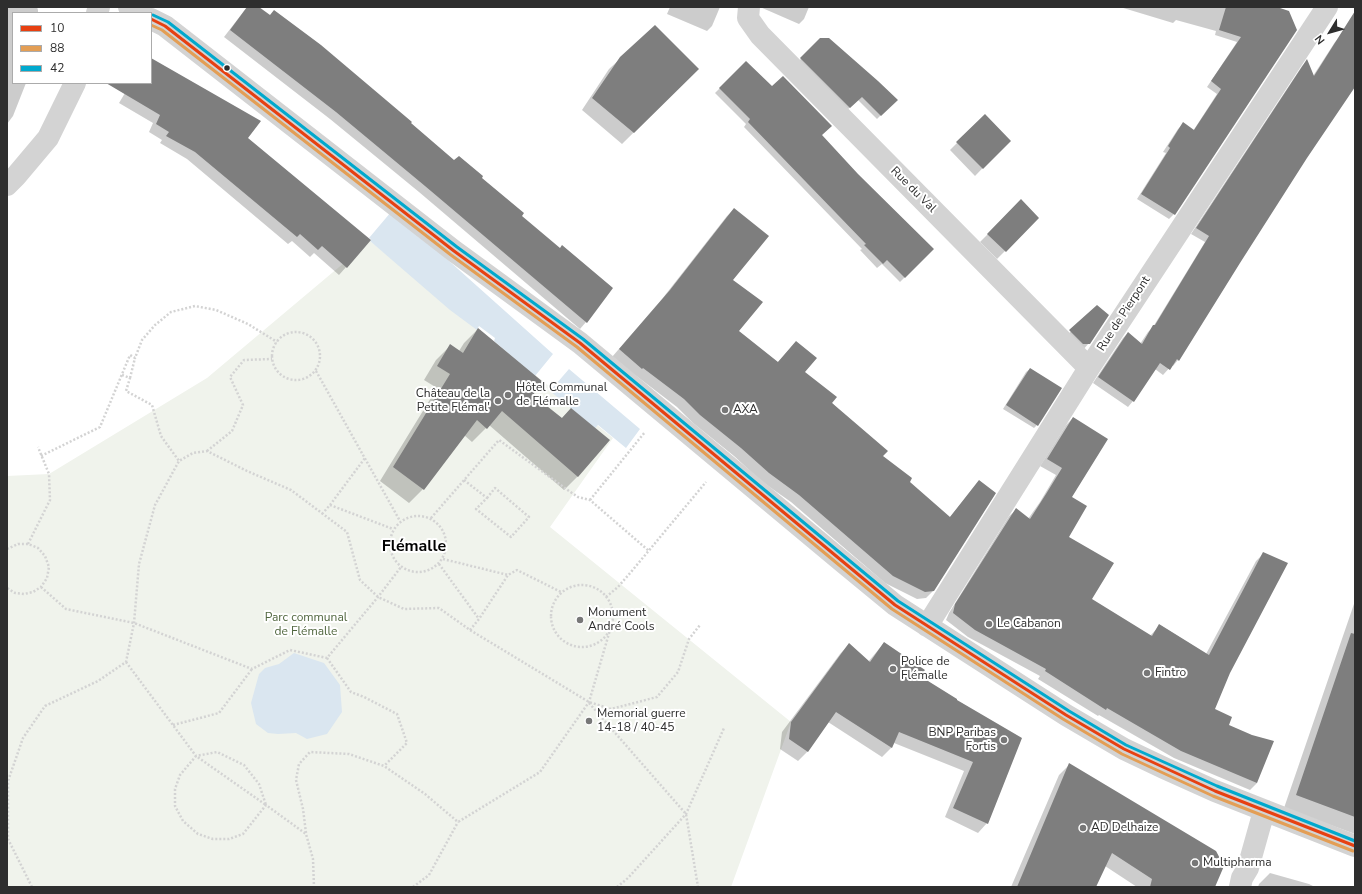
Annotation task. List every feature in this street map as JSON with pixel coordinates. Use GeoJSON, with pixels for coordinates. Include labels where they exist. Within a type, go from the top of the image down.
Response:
{"type":"FeatureCollection","features":[{"type":"Feature","properties":{"kind":"street"},"geometry":{"type":"LineString","coordinates":[[129,7],[138,12]]}},
{"type":"Feature","properties":{"kind":"street","name":"Rue du Val"},"geometry":{"type":"LineString","coordinates":[[749,7],[748,18],[760,35],[1089,368]]}},
{"type":"Feature","properties":{"kind":"street","name":"Rue de Pierpont"},"geometry":{"type":"LineString","coordinates":[[927,626],[1089,368],[1327,7]]}},
{"type":"Feature","properties":{"kind":"street"},"geometry":{"type":"LineString","coordinates":[[152,20],[165,26],[454,251],[580,344],[895,605],[1066,715],[1124,749],[1202,785],[1355,846]]}},
{"type":"Feature","properties":{"kind":"street"},"geometry":{"type":"LineString","coordinates":[[7,185],[48,138],[75,84]]}},
{"type":"Feature","properties":{"kind":"street"},"geometry":{"type":"LineString","coordinates":[[1240,887],[1242,878],[1248,868],[1264,810]]}},
{"type":"Feature","properties":{"kind":"path"},"geometry":{"type":"LineString","coordinates":[[179,461],[161,436],[152,406],[126,391],[135,358],[142,340],[155,325],[171,312],[195,306],[216,310],[248,324],[277,342]]}},
{"type":"Feature","properties":{"kind":"path"},"geometry":{"type":"LineString","coordinates":[[292,333],[301,333],[310,337],[317,344],[320,352],[320,362],[316,371],[309,378],[300,380],[290,380],[281,375],[275,368],[272,359],[273,350],[277,342],[284,336],[292,333]]}},
{"type":"Feature","properties":{"kind":"path"},"geometry":{"type":"LineString","coordinates":[[41,456],[100,427],[130,355],[135,358]]}},
{"type":"Feature","properties":{"kind":"path"},"geometry":{"type":"LineString","coordinates":[[32,887],[7,839],[8,781],[23,738],[45,706],[98,681],[126,662],[134,623],[139,564],[155,505],[179,461],[193,453],[207,451],[232,432],[244,405],[230,377],[244,360],[272,359]]}},
{"type":"Feature","properties":{"kind":"path"},"geometry":{"type":"LineString","coordinates":[[316,371],[400,521]]}},
{"type":"Feature","properties":{"kind":"path"},"geometry":{"type":"LineString","coordinates":[[122,375],[130,378]]}},
{"type":"Feature","properties":{"kind":"path"},"geometry":{"type":"LineString","coordinates":[[590,500],[662,411]]}},
{"type":"Feature","properties":{"kind":"path"},"geometry":{"type":"LineString","coordinates":[[432,518],[499,440],[578,497],[590,500],[649,551]]}},
{"type":"Feature","properties":{"kind":"path"},"geometry":{"type":"LineString","coordinates":[[28,544],[50,500],[49,474],[38,447]]}},
{"type":"Feature","properties":{"kind":"path"},"geometry":{"type":"LineString","coordinates":[[207,451],[247,471],[291,490],[347,532],[360,580],[378,597],[404,609],[439,608],[470,630],[589,702],[611,709],[657,697],[678,672],[689,639],[700,625]]}},
{"type":"Feature","properties":{"kind":"path"},"geometry":{"type":"LineString","coordinates":[[322,514],[365,458]]}},
{"type":"Feature","properties":{"kind":"path"},"geometry":{"type":"LineString","coordinates":[[606,597],[618,587],[723,462]]}},
{"type":"Feature","properties":{"kind":"path"},"geometry":{"type":"LineString","coordinates":[[464,480],[487,498]]}},
{"type":"Feature","properties":{"kind":"path"},"geometry":{"type":"LineString","coordinates":[[495,488],[530,517],[511,537],[476,509],[487,498],[495,488]]}},
{"type":"Feature","properties":{"kind":"path"},"geometry":{"type":"LineString","coordinates":[[330,505],[393,529]]}},
{"type":"Feature","properties":{"kind":"path"},"geometry":{"type":"LineString","coordinates":[[420,515],[432,518],[441,525],[446,536],[447,547],[443,559],[439,564],[424,572],[412,572],[401,567],[394,559],[390,550],[390,539],[393,529],[400,521],[408,516],[420,515]]}},
{"type":"Feature","properties":{"kind":"path"},"geometry":{"type":"LineString","coordinates":[[7,549],[18,544],[28,544],[38,548],[45,556],[49,567],[47,578],[41,587],[33,592],[24,594],[15,593],[7,588]]}},
{"type":"Feature","properties":{"kind":"path"},"geometry":{"type":"LineString","coordinates":[[443,559],[508,575]]}},
{"type":"Feature","properties":{"kind":"path"},"geometry":{"type":"LineString","coordinates":[[439,564],[479,619]]}},
{"type":"Feature","properties":{"kind":"path"},"geometry":{"type":"LineString","coordinates":[[327,658],[401,567]]}},
{"type":"Feature","properties":{"kind":"path"},"geometry":{"type":"LineString","coordinates":[[470,630],[508,575],[517,570],[561,592]]}},
{"type":"Feature","properties":{"kind":"path"},"geometry":{"type":"LineString","coordinates":[[413,887],[429,875],[458,822],[540,772],[589,702],[614,617],[611,604],[595,587],[583,584],[572,586],[561,592],[554,601],[550,612],[551,623],[555,633],[563,641],[576,646],[589,646],[602,640],[610,630]]}},
{"type":"Feature","properties":{"kind":"path"},"geometry":{"type":"LineString","coordinates":[[41,587],[66,609],[134,623],[252,669]]}},
{"type":"Feature","properties":{"kind":"path"},"geometry":{"type":"LineString","coordinates":[[173,725],[220,714],[252,669],[290,650],[327,658],[351,692],[397,714],[407,743],[384,766]]}},
{"type":"Feature","properties":{"kind":"path"},"geometry":{"type":"LineString","coordinates":[[126,662],[196,756],[306,834]]}},
{"type":"Feature","properties":{"kind":"path"},"geometry":{"type":"LineString","coordinates":[[589,702],[686,814],[698,887]]}},
{"type":"Feature","properties":{"kind":"path"},"geometry":{"type":"LineString","coordinates":[[617,887],[628,878],[686,814],[724,728]]}},
{"type":"Feature","properties":{"kind":"path"},"geometry":{"type":"LineString","coordinates":[[217,752],[244,765],[259,784],[266,805],[243,834],[229,839],[213,839],[198,834],[184,821],[175,806],[175,789],[180,776],[196,756],[217,752]]}},
{"type":"Feature","properties":{"kind":"path"},"geometry":{"type":"LineString","coordinates":[[314,887],[313,859],[306,834],[303,809],[296,780],[299,764],[310,752],[349,754],[384,766],[425,794],[458,822]]}},
{"type":"Feature","properties":{"kind":"green space","name":"Parc communal de Flémalle"},"geometry":{"type":"Polygon","coordinates":[[[370,241],[613,438],[550,527],[791,722],[731,887],[7,887],[7,476],[49,474],[207,378],[370,241]]]}},
{"type":"Feature","properties":{"kind":"shaded area"},"geometry":{"type":"Polygon","coordinates":[[[391,212],[439,252],[553,354],[535,376],[494,341],[495,338],[479,326],[477,330],[450,310],[370,241],[371,239],[369,238],[391,212]]]}},
{"type":"Feature","properties":{"kind":"shaded area"},"geometry":{"type":"Polygon","coordinates":[[[569,369],[640,429],[626,448],[598,425],[595,428],[550,391],[569,369]]]}},
{"type":"Feature","properties":{"kind":"shaded area"},"geometry":{"type":"Polygon","coordinates":[[[294,653],[324,663],[340,685],[342,712],[327,734],[307,739],[296,733],[268,733],[256,724],[251,703],[259,674],[265,668],[279,664],[294,653]]]}},
{"type":"Feature","properties":{"kind":"building"},"geometry":{"type":"Polygon","coordinates":[[[247,7],[259,7],[270,15],[274,10],[321,45],[412,122],[411,123],[454,160],[459,156],[483,176],[482,178],[524,213],[522,216],[560,248],[562,245],[613,288],[587,323],[336,112],[230,30],[247,7]]]}},
{"type":"Feature","properties":{"kind":"building"},"geometry":{"type":"Polygon","coordinates":[[[1226,7],[1277,7],[1289,11],[1297,30],[1175,215],[1141,194],[1170,148],[1168,146],[1183,122],[1194,130],[1221,89],[1211,81],[1241,37],[1219,30],[1226,7]]]}},
{"type":"Feature","properties":{"kind":"building"},"geometry":{"type":"Polygon","coordinates":[[[1355,11],[1355,87],[1307,158],[1179,361],[1177,359],[1170,370],[1160,363],[1134,402],[1098,377],[1128,332],[1142,344],[1209,236],[1196,228],[1307,59],[1314,76],[1355,11]]]}},
{"type":"Feature","properties":{"kind":"building"},"geometry":{"type":"Polygon","coordinates":[[[655,25],[699,69],[634,133],[592,98],[620,57],[655,25]]]}},
{"type":"Feature","properties":{"kind":"building"},"geometry":{"type":"Polygon","coordinates":[[[820,38],[829,38],[898,100],[881,116],[862,97],[850,108],[800,58],[820,38]]]}},
{"type":"Feature","properties":{"kind":"building"},"geometry":{"type":"Polygon","coordinates":[[[152,59],[261,121],[248,138],[371,240],[347,268],[322,246],[318,250],[300,234],[297,237],[195,152],[166,136],[169,132],[156,124],[160,115],[108,84],[152,84],[152,59]]]}},
{"type":"Feature","properties":{"kind":"building"},"geometry":{"type":"Polygon","coordinates":[[[746,61],[772,86],[783,76],[832,126],[822,135],[858,174],[934,249],[905,278],[887,260],[883,264],[864,245],[866,244],[748,122],[750,119],[719,88],[746,61]]]}},
{"type":"Feature","properties":{"kind":"building"},"geometry":{"type":"Polygon","coordinates":[[[985,114],[1011,141],[983,169],[956,142],[985,114]]]}},
{"type":"Feature","properties":{"kind":"building"},"geometry":{"type":"Polygon","coordinates":[[[1021,199],[1039,218],[1006,252],[987,234],[1021,199]]]}},
{"type":"Feature","properties":{"kind":"building"},"geometry":{"type":"Polygon","coordinates":[[[734,208],[769,236],[733,280],[763,302],[739,331],[778,362],[796,341],[817,358],[805,372],[837,397],[832,403],[888,451],[883,456],[912,478],[910,482],[950,517],[979,480],[996,493],[934,591],[925,592],[893,576],[799,495],[769,473],[700,415],[684,399],[643,368],[642,369],[619,349],[670,290],[734,208]]]}},
{"type":"Feature","properties":{"kind":"building"},"geometry":{"type":"Polygon","coordinates":[[[1097,305],[1109,315],[1090,344],[1083,344],[1069,330],[1097,305]]]}},
{"type":"Feature","properties":{"kind":"building","name":"Château de la Petite Flémal'"},"geometry":{"type":"Polygon","coordinates":[[[478,328],[543,382],[533,395],[562,418],[571,408],[610,440],[578,477],[502,411],[487,429],[477,420],[424,490],[393,467],[450,374],[437,366],[450,344],[463,353],[478,328]]]}},
{"type":"Feature","properties":{"kind":"building"},"geometry":{"type":"Polygon","coordinates":[[[1030,368],[1062,388],[1038,426],[1006,405],[1030,368]]]}},
{"type":"Feature","properties":{"kind":"building"},"geometry":{"type":"Polygon","coordinates":[[[1073,417],[1108,439],[1072,497],[1087,506],[1069,537],[1114,563],[1092,599],[1152,636],[1159,624],[1209,655],[1263,552],[1288,563],[1230,673],[1215,709],[1232,717],[1229,725],[1252,735],[1274,741],[1257,783],[1181,751],[1107,708],[1106,710],[1045,671],[1046,669],[975,630],[953,613],[955,604],[1016,508],[1030,519],[1062,468],[1047,459],[1073,417]]]}},
{"type":"Feature","properties":{"kind":"building"},"geometry":{"type":"Polygon","coordinates":[[[1351,633],[1355,634],[1355,817],[1296,795],[1351,633]]]}},
{"type":"Feature","properties":{"kind":"building"},"geometry":{"type":"Polygon","coordinates":[[[884,642],[925,670],[920,676],[957,700],[1022,738],[988,824],[953,808],[973,762],[899,732],[892,748],[836,712],[808,752],[789,739],[791,722],[849,643],[870,662],[884,642]]]}},
{"type":"Feature","properties":{"kind":"building","name":"AD Delhaize"},"geometry":{"type":"Polygon","coordinates":[[[1069,763],[1216,851],[1224,866],[1215,887],[1150,887],[1152,879],[1112,853],[1096,887],[1017,887],[1069,763]]]}},
{"type":"Feature","properties":{"kind":"transit line","name":"42"},"geometry":{"type":"LineString","coordinates":[[153,15],[168,22],[457,247],[583,339],[898,601],[1069,711],[1126,745],[1217,786],[1355,841]]}},
{"type":"Feature","properties":{"kind":"transit line","name":"10"},"geometry":{"type":"LineString","coordinates":[[152,20],[165,26],[454,251],[580,343],[895,605],[1066,715],[1124,749],[1215,791],[1355,846]]}},
{"type":"Feature","properties":{"kind":"transit line","name":"88"},"geometry":{"type":"LineString","coordinates":[[152,25],[162,30],[451,255],[577,347],[892,609],[1063,719],[1122,754],[1213,796],[1353,851]]}},
{"type":"Feature","properties":{"kind":"place","name":"Hôtel Communal de Flémalle"},"geometry":{"type":"Point","coordinates":[508,395]}},
{"type":"Feature","properties":{"kind":"place","name":"Château de la Petite Flémal'"},"geometry":{"type":"Point","coordinates":[498,401]}},
{"type":"Feature","properties":{"kind":"place","name":"AXA"},"geometry":{"type":"Point","coordinates":[725,410]}},
{"type":"Feature","properties":{"kind":"place","name":"Monument André Cools"},"geometry":{"type":"Point","coordinates":[580,620]}},
{"type":"Feature","properties":{"kind":"place","name":"Le Cabanon"},"geometry":{"type":"Point","coordinates":[989,624]}},
{"type":"Feature","properties":{"kind":"place","name":"Police de Flémalle"},"geometry":{"type":"Point","coordinates":[893,669]}},
{"type":"Feature","properties":{"kind":"place","name":"Fintro"},"geometry":{"type":"Point","coordinates":[1147,673]}},
{"type":"Feature","properties":{"kind":"place","name":"Memorial guerre 14-18 / 40-45"},"geometry":{"type":"Point","coordinates":[589,721]}},
{"type":"Feature","properties":{"kind":"place","name":"BNP Paribas Fortis"},"geometry":{"type":"Point","coordinates":[1004,740]}},
{"type":"Feature","properties":{"kind":"place","name":"AD Delhaize"},"geometry":{"type":"Point","coordinates":[1083,828]}},
{"type":"Feature","properties":{"kind":"place","name":"Multipharma"},"geometry":{"type":"Point","coordinates":[1195,863]}},
{"type":"Feature","properties":{"kind":"district","name":"Flémalle"},"geometry":{"type":"Point","coordinates":[414,547]}}]}
